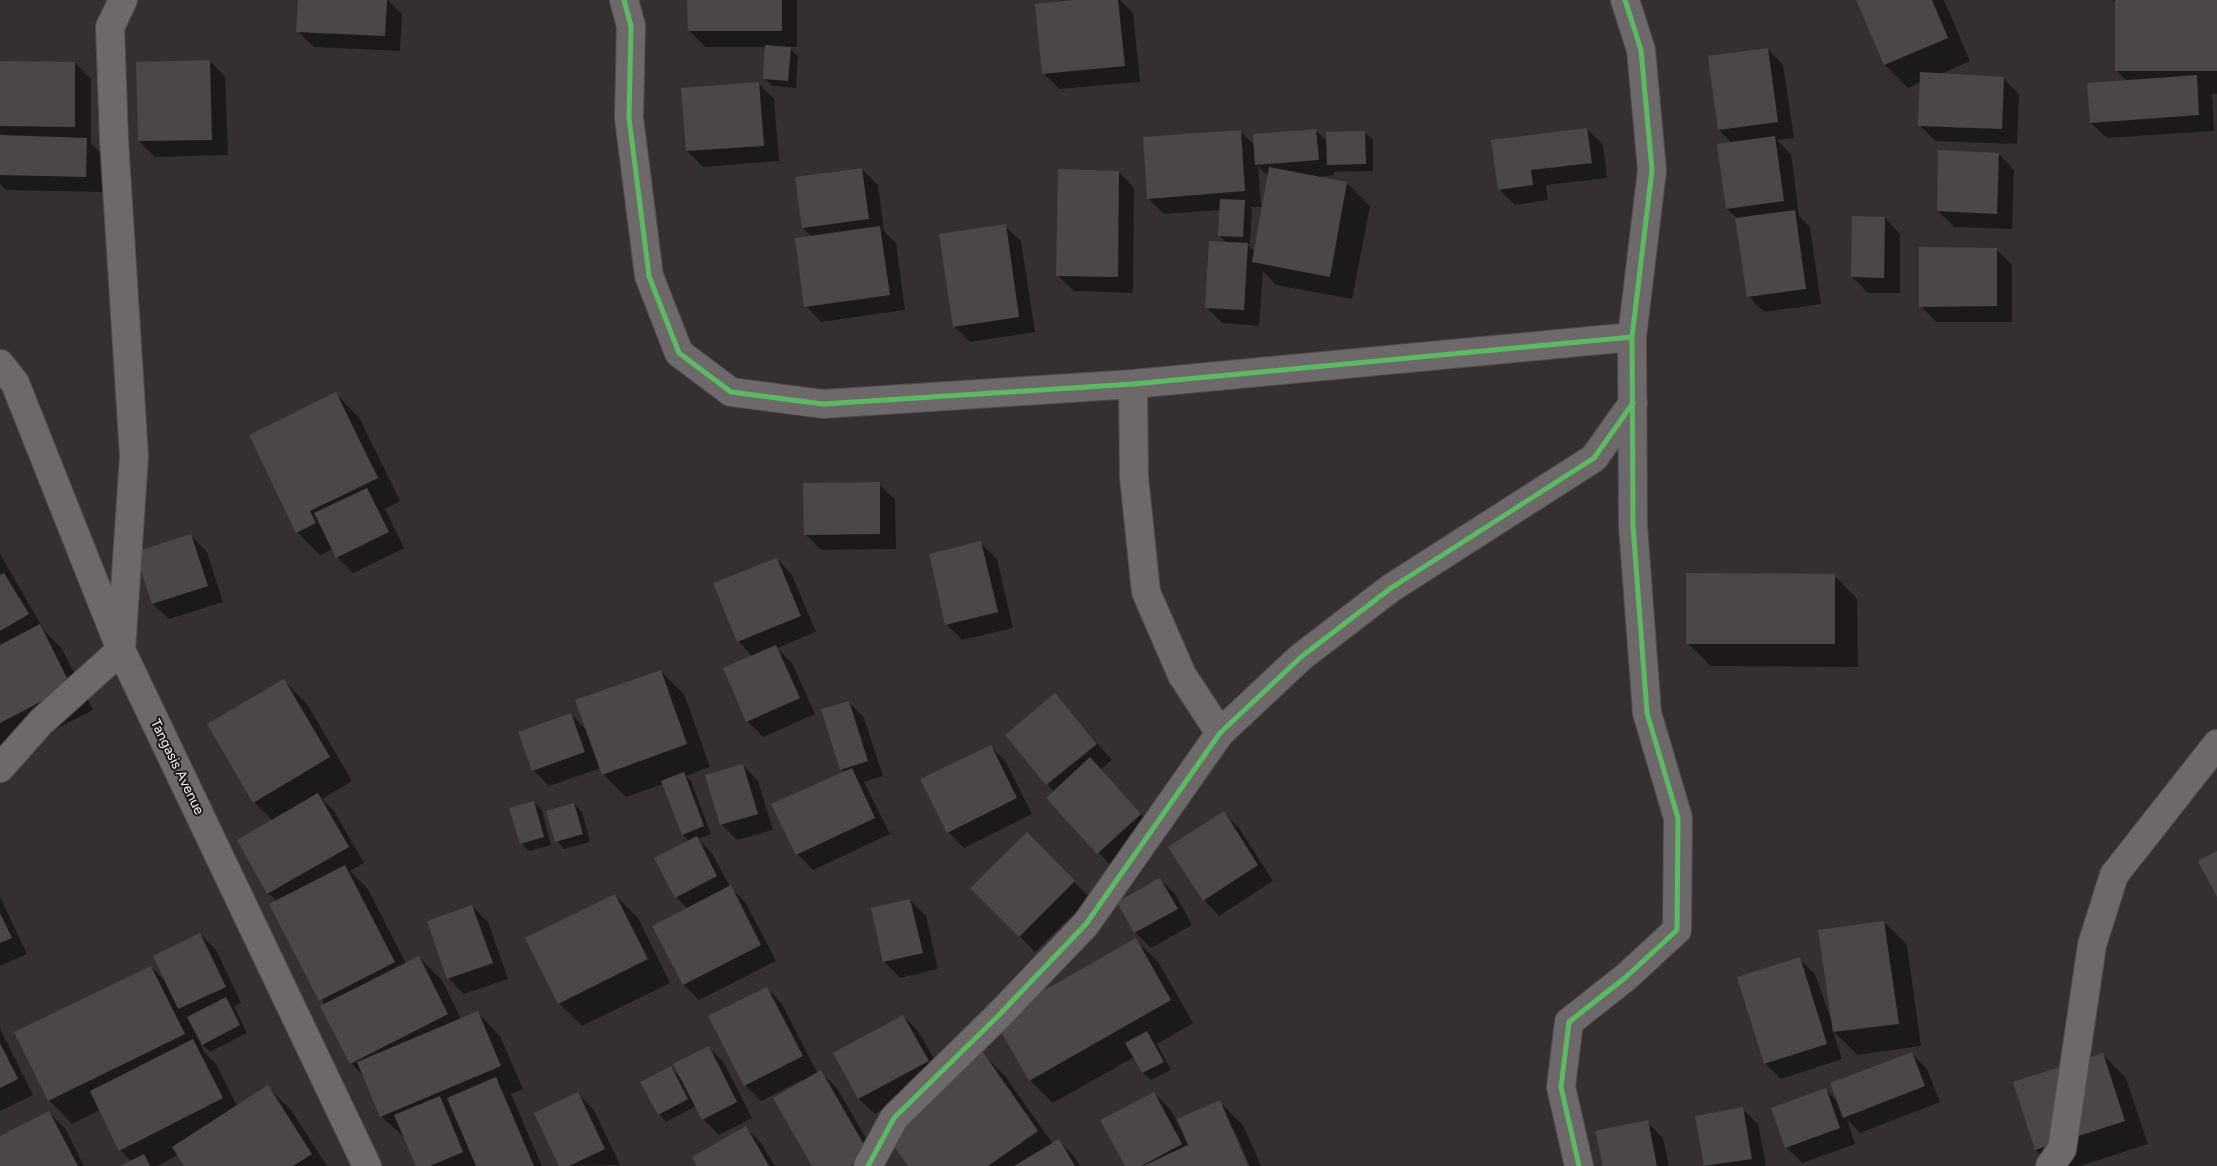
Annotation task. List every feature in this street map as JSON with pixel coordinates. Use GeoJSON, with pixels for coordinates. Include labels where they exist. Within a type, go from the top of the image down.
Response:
{"type":"FeatureCollection","features":[{"type":"Feature","properties":{"kind":"street"},"geometry":{"type":"LineString","coordinates":[[0,768],[41,722],[122,650],[134,456],[114,140],[110,27],[123,0]]}},
{"type":"Feature","properties":{"kind":"street"},"geometry":{"type":"LineString","coordinates":[[624,0],[631,26],[629,118],[648,276],[680,353],[731,392],[823,404],[1133,384],[1632,337]]}},
{"type":"Feature","properties":{"kind":"street"},"geometry":{"type":"LineString","coordinates":[[1579,1166],[1561,1086],[1569,1022],[1626,978],[1677,930],[1678,818],[1647,713],[1633,526],[1632,337],[1652,170],[1641,50],[1625,0]]}},
{"type":"Feature","properties":{"kind":"street","name":"Tangasis Avenue"},"geometry":{"type":"LineString","coordinates":[[0,364],[15,384],[122,650],[367,1166]]}},
{"type":"Feature","properties":{"kind":"street"},"geometry":{"type":"LineString","coordinates":[[1133,384],[1134,477],[1146,592],[1182,675],[1220,732]]}},
{"type":"Feature","properties":{"kind":"street"},"geometry":{"type":"LineString","coordinates":[[868,1166],[894,1118],[998,1016],[1086,924],[1220,732],[1301,657],[1391,588],[1594,458],[1633,403]]}},
{"type":"Feature","properties":{"kind":"street"},"geometry":{"type":"LineString","coordinates":[[2050,1166],[2062,1149],[2092,946],[2114,875],[2217,744]]}},
{"type":"Feature","properties":{"kind":"building"},"geometry":{"type":"Polygon","coordinates":[[[298,0],[387,0],[385,36],[296,32],[298,0]]]}},
{"type":"Feature","properties":{"kind":"building"},"geometry":{"type":"Polygon","coordinates":[[[687,0],[782,0],[782,31],[688,31],[687,0]]]}},
{"type":"Feature","properties":{"kind":"building"},"geometry":{"type":"Polygon","coordinates":[[[1073,0],[1118,0],[1125,66],[1042,74],[1035,4],[1073,0]]]}},
{"type":"Feature","properties":{"kind":"building"},"geometry":{"type":"Polygon","coordinates":[[[1856,0],[1932,0],[1948,38],[1884,65],[1856,0]]]}},
{"type":"Feature","properties":{"kind":"building"},"geometry":{"type":"Polygon","coordinates":[[[2115,0],[2217,0],[2217,71],[2115,71],[2115,0]]]}},
{"type":"Feature","properties":{"kind":"building"},"geometry":{"type":"Polygon","coordinates":[[[765,45],[791,47],[788,81],[763,79],[765,45]]]}},
{"type":"Feature","properties":{"kind":"building"},"geometry":{"type":"Polygon","coordinates":[[[1768,48],[1778,122],[1718,130],[1708,56],[1768,48]]]}},
{"type":"Feature","properties":{"kind":"building"},"geometry":{"type":"Polygon","coordinates":[[[210,60],[212,140],[138,141],[136,62],[210,60]]]}},
{"type":"Feature","properties":{"kind":"building"},"geometry":{"type":"Polygon","coordinates":[[[0,61],[75,62],[75,127],[0,126],[0,61]]]}},
{"type":"Feature","properties":{"kind":"building"},"geometry":{"type":"Polygon","coordinates":[[[1920,72],[2004,77],[2002,129],[1918,126],[1920,72]]]}},
{"type":"Feature","properties":{"kind":"building"},"geometry":{"type":"Polygon","coordinates":[[[2197,75],[2199,115],[2090,123],[2087,83],[2197,75]]]}},
{"type":"Feature","properties":{"kind":"building"},"geometry":{"type":"Polygon","coordinates":[[[759,82],[764,146],[686,151],[681,88],[759,82]]]}},
{"type":"Feature","properties":{"kind":"building"},"geometry":{"type":"Polygon","coordinates":[[[1587,128],[1592,163],[1531,170],[1533,185],[1498,190],[1491,140],[1587,128]]]}},
{"type":"Feature","properties":{"kind":"building"},"geometry":{"type":"Polygon","coordinates":[[[1316,129],[1319,160],[1255,165],[1253,134],[1316,129]]]}},
{"type":"Feature","properties":{"kind":"building"},"geometry":{"type":"Polygon","coordinates":[[[1241,130],[1245,191],[1147,199],[1143,137],[1241,130]]]}},
{"type":"Feature","properties":{"kind":"building"},"geometry":{"type":"Polygon","coordinates":[[[1365,131],[1366,164],[1327,165],[1326,132],[1365,131]]]}},
{"type":"Feature","properties":{"kind":"building"},"geometry":{"type":"Polygon","coordinates":[[[0,135],[87,138],[86,177],[0,175],[0,135]]]}},
{"type":"Feature","properties":{"kind":"building"},"geometry":{"type":"Polygon","coordinates":[[[1775,136],[1784,201],[1726,209],[1717,144],[1775,136]]]}},
{"type":"Feature","properties":{"kind":"building"},"geometry":{"type":"Polygon","coordinates":[[[1938,150],[1999,153],[1997,214],[1937,211],[1938,150]]]}},
{"type":"Feature","properties":{"kind":"building"},"geometry":{"type":"Polygon","coordinates":[[[1269,167],[1347,182],[1330,277],[1252,262],[1269,167]]]}},
{"type":"Feature","properties":{"kind":"building"},"geometry":{"type":"Polygon","coordinates":[[[862,168],[869,219],[802,228],[795,177],[862,168]]]}},
{"type":"Feature","properties":{"kind":"building"},"geometry":{"type":"Polygon","coordinates":[[[1058,169],[1119,171],[1118,277],[1056,276],[1058,169]]]}},
{"type":"Feature","properties":{"kind":"building"},"geometry":{"type":"Polygon","coordinates":[[[1220,199],[1245,200],[1243,237],[1218,236],[1220,199]]]}},
{"type":"Feature","properties":{"kind":"building"},"geometry":{"type":"Polygon","coordinates":[[[1795,210],[1806,289],[1747,297],[1735,218],[1795,210]]]}},
{"type":"Feature","properties":{"kind":"building"},"geometry":{"type":"Polygon","coordinates":[[[1852,216],[1885,217],[1884,278],[1851,277],[1852,216]]]}},
{"type":"Feature","properties":{"kind":"building"},"geometry":{"type":"Polygon","coordinates":[[[1006,224],[1019,317],[953,327],[939,234],[1006,224]]]}},
{"type":"Feature","properties":{"kind":"building"},"geometry":{"type":"Polygon","coordinates":[[[880,226],[890,295],[804,307],[795,238],[880,226]]]}},
{"type":"Feature","properties":{"kind":"building"},"geometry":{"type":"Polygon","coordinates":[[[1209,241],[1248,243],[1244,310],[1205,308],[1209,241]]]}},
{"type":"Feature","properties":{"kind":"building"},"geometry":{"type":"Polygon","coordinates":[[[1919,247],[1997,248],[1997,306],[1919,307],[1919,247]]]}},
{"type":"Feature","properties":{"kind":"building"},"geometry":{"type":"Polygon","coordinates":[[[336,392],[378,478],[310,511],[316,523],[296,533],[249,435],[336,392]]]}},
{"type":"Feature","properties":{"kind":"building"},"geometry":{"type":"Polygon","coordinates":[[[880,482],[880,534],[804,535],[803,483],[880,482]]]}},
{"type":"Feature","properties":{"kind":"building"},"geometry":{"type":"Polygon","coordinates":[[[367,488],[389,532],[336,558],[314,513],[367,488]]]}},
{"type":"Feature","properties":{"kind":"building"},"geometry":{"type":"Polygon","coordinates":[[[191,534],[208,586],[152,604],[135,552],[191,534]]]}},
{"type":"Feature","properties":{"kind":"building"},"geometry":{"type":"Polygon","coordinates":[[[981,541],[998,612],[945,625],[929,554],[981,541]]]}},
{"type":"Feature","properties":{"kind":"building"},"geometry":{"type":"Polygon","coordinates":[[[777,558],[801,616],[737,642],[713,583],[777,558]]]}},
{"type":"Feature","properties":{"kind":"building"},"geometry":{"type":"Polygon","coordinates":[[[4,573],[29,614],[0,631],[0,575],[4,573]]]}},
{"type":"Feature","properties":{"kind":"building"},"geometry":{"type":"Polygon","coordinates":[[[1686,573],[1835,574],[1835,644],[1686,644],[1686,573]]]}},
{"type":"Feature","properties":{"kind":"building"},"geometry":{"type":"Polygon","coordinates":[[[40,624],[71,686],[0,723],[0,645],[40,624]]]}},
{"type":"Feature","properties":{"kind":"building"},"geometry":{"type":"Polygon","coordinates":[[[776,645],[800,698],[746,722],[723,668],[776,645]]]}},
{"type":"Feature","properties":{"kind":"building"},"geometry":{"type":"Polygon","coordinates":[[[661,670],[687,744],[602,775],[575,700],[661,670]]]}},
{"type":"Feature","properties":{"kind":"building"},"geometry":{"type":"Polygon","coordinates":[[[284,679],[330,757],[253,803],[207,724],[284,679]]]}},
{"type":"Feature","properties":{"kind":"building"},"geometry":{"type":"Polygon","coordinates":[[[1055,693],[1097,744],[1046,785],[1005,735],[1055,693]]]}},
{"type":"Feature","properties":{"kind":"building"},"geometry":{"type":"Polygon","coordinates":[[[849,701],[868,761],[840,770],[821,709],[849,701]]]}},
{"type":"Feature","properties":{"kind":"building"},"geometry":{"type":"Polygon","coordinates":[[[571,713],[585,752],[532,771],[518,732],[571,713]]]}},
{"type":"Feature","properties":{"kind":"building"},"geometry":{"type":"Polygon","coordinates":[[[991,745],[1017,798],[947,833],[920,779],[991,745]]]}},
{"type":"Feature","properties":{"kind":"building"},"geometry":{"type":"Polygon","coordinates":[[[1090,757],[1141,814],[1097,854],[1046,798],[1090,757]]]}},
{"type":"Feature","properties":{"kind":"building"},"geometry":{"type":"Polygon","coordinates":[[[743,764],[758,814],[720,825],[705,775],[743,764]]]}},
{"type":"Feature","properties":{"kind":"building"},"geometry":{"type":"Polygon","coordinates":[[[852,768],[875,818],[796,855],[771,804],[852,768]]]}},
{"type":"Feature","properties":{"kind":"building"},"geometry":{"type":"Polygon","coordinates":[[[684,772],[704,826],[682,835],[661,781],[684,772]]]}},
{"type":"Feature","properties":{"kind":"building"},"geometry":{"type":"Polygon","coordinates":[[[318,793],[349,847],[267,894],[237,840],[318,793]]]}},
{"type":"Feature","properties":{"kind":"building"},"geometry":{"type":"Polygon","coordinates":[[[534,801],[544,837],[520,844],[509,808],[534,801]]]}},
{"type":"Feature","properties":{"kind":"building"},"geometry":{"type":"Polygon","coordinates":[[[574,803],[583,834],[555,842],[546,811],[574,803]]]}},
{"type":"Feature","properties":{"kind":"building"},"geometry":{"type":"Polygon","coordinates":[[[1224,811],[1258,865],[1203,901],[1168,847],[1224,811]]]}},
{"type":"Feature","properties":{"kind":"building"},"geometry":{"type":"Polygon","coordinates":[[[1027,832],[1075,881],[1019,937],[970,888],[1027,832]]]}},
{"type":"Feature","properties":{"kind":"building"},"geometry":{"type":"Polygon","coordinates":[[[697,836],[717,876],[675,898],[654,858],[697,836]]]}},
{"type":"Feature","properties":{"kind":"building"},"geometry":{"type":"Polygon","coordinates":[[[2217,851],[2217,897],[2198,861],[2217,851]]]}},
{"type":"Feature","properties":{"kind":"building"},"geometry":{"type":"Polygon","coordinates":[[[345,865],[395,962],[319,1001],[269,904],[345,865]]]}},
{"type":"Feature","properties":{"kind":"building"},"geometry":{"type":"Polygon","coordinates":[[[1160,878],[1178,909],[1134,933],[1117,902],[1160,878]]]}},
{"type":"Feature","properties":{"kind":"building"},"geometry":{"type":"Polygon","coordinates":[[[731,885],[761,945],[683,985],[652,926],[731,885]]]}},
{"type":"Feature","properties":{"kind":"building"},"geometry":{"type":"Polygon","coordinates":[[[615,894],[648,959],[558,1004],[525,938],[615,894]]]}},
{"type":"Feature","properties":{"kind":"building"},"geometry":{"type":"Polygon","coordinates":[[[910,899],[923,953],[883,962],[871,908],[910,899]]]}},
{"type":"Feature","properties":{"kind":"building"},"geometry":{"type":"Polygon","coordinates":[[[472,905],[493,963],[447,979],[427,921],[472,905]]]}},
{"type":"Feature","properties":{"kind":"building"},"geometry":{"type":"Polygon","coordinates":[[[0,913],[12,938],[0,943],[0,913]]]}},
{"type":"Feature","properties":{"kind":"building"},"geometry":{"type":"Polygon","coordinates":[[[1884,921],[1899,1024],[1833,1032],[1818,930],[1884,921]]]}},
{"type":"Feature","properties":{"kind":"building"},"geometry":{"type":"Polygon","coordinates":[[[200,933],[226,987],[178,1009],[153,956],[200,933]]]}},
{"type":"Feature","properties":{"kind":"building"},"geometry":{"type":"Polygon","coordinates":[[[1136,938],[1171,1000],[1029,1081],[994,1019],[1136,938]]]}},
{"type":"Feature","properties":{"kind":"building"},"geometry":{"type":"Polygon","coordinates":[[[419,956],[448,1014],[350,1064],[320,1006],[419,956]]]}},
{"type":"Feature","properties":{"kind":"building"},"geometry":{"type":"Polygon","coordinates":[[[1800,957],[1827,1044],[1764,1064],[1737,977],[1800,957]]]}},
{"type":"Feature","properties":{"kind":"building"},"geometry":{"type":"Polygon","coordinates":[[[151,966],[185,1034],[48,1101],[14,1032],[151,966]]]}},
{"type":"Feature","properties":{"kind":"building"},"geometry":{"type":"Polygon","coordinates":[[[767,987],[803,1056],[744,1086],[708,1016],[767,987]]]}},
{"type":"Feature","properties":{"kind":"building"},"geometry":{"type":"Polygon","coordinates":[[[226,997],[240,1025],[202,1045],[187,1017],[226,997]]]}},
{"type":"Feature","properties":{"kind":"building"},"geometry":{"type":"Polygon","coordinates":[[[478,1011],[501,1066],[380,1117],[357,1062],[478,1011]]]}},
{"type":"Feature","properties":{"kind":"building"},"geometry":{"type":"Polygon","coordinates":[[[903,1015],[929,1061],[858,1099],[833,1053],[903,1015]]]}},
{"type":"Feature","properties":{"kind":"building"},"geometry":{"type":"Polygon","coordinates":[[[1147,1031],[1164,1062],[1142,1073],[1125,1043],[1147,1031]]]}},
{"type":"Feature","properties":{"kind":"building"},"geometry":{"type":"Polygon","coordinates":[[[193,1039],[223,1098],[119,1151],[90,1091],[193,1039]]]}},
{"type":"Feature","properties":{"kind":"building"},"geometry":{"type":"Polygon","coordinates":[[[0,1043],[18,1079],[0,1088],[0,1043]]]}},
{"type":"Feature","properties":{"kind":"building"},"geometry":{"type":"Polygon","coordinates":[[[709,1046],[737,1102],[702,1120],[673,1064],[709,1046]]]}},
{"type":"Feature","properties":{"kind":"building"},"geometry":{"type":"Polygon","coordinates":[[[983,1052],[1038,1131],[988,1166],[908,1166],[878,1124],[983,1052]]]}},
{"type":"Feature","properties":{"kind":"building"},"geometry":{"type":"Polygon","coordinates":[[[1912,1052],[1925,1086],[1843,1118],[1830,1083],[1912,1052]]]}},
{"type":"Feature","properties":{"kind":"building"},"geometry":{"type":"Polygon","coordinates":[[[2103,1053],[2125,1121],[2035,1150],[2013,1082],[2103,1053]]]}},
{"type":"Feature","properties":{"kind":"building"},"geometry":{"type":"Polygon","coordinates":[[[671,1066],[688,1099],[658,1115],[640,1082],[671,1066]]]}},
{"type":"Feature","properties":{"kind":"building"},"geometry":{"type":"Polygon","coordinates":[[[821,1070],[870,1155],[851,1166],[812,1166],[773,1098],[821,1070]]]}},
{"type":"Feature","properties":{"kind":"building"},"geometry":{"type":"Polygon","coordinates":[[[496,1077],[534,1166],[476,1166],[447,1098],[496,1077]]]}},
{"type":"Feature","properties":{"kind":"building"},"geometry":{"type":"Polygon","coordinates":[[[268,1085],[312,1154],[293,1166],[184,1166],[172,1147],[268,1085]]]}},
{"type":"Feature","properties":{"kind":"building"},"geometry":{"type":"Polygon","coordinates":[[[1826,1088],[1840,1128],[1785,1148],[1771,1108],[1826,1088]]]}},
{"type":"Feature","properties":{"kind":"building"},"geometry":{"type":"Polygon","coordinates":[[[578,1092],[605,1149],[569,1166],[559,1166],[534,1113],[578,1092]]]}},
{"type":"Feature","properties":{"kind":"building"},"geometry":{"type":"Polygon","coordinates":[[[1154,1092],[1182,1144],[1141,1166],[1125,1166],[1100,1120],[1154,1092]]]}},
{"type":"Feature","properties":{"kind":"building"},"geometry":{"type":"Polygon","coordinates":[[[440,1096],[463,1152],[430,1166],[416,1166],[394,1115],[440,1096]]]}},
{"type":"Feature","properties":{"kind":"building"},"geometry":{"type":"Polygon","coordinates":[[[1220,1100],[1248,1166],[1143,1166],[1188,1145],[1177,1119],[1220,1100]]]}},
{"type":"Feature","properties":{"kind":"building"},"geometry":{"type":"Polygon","coordinates":[[[1743,1107],[1752,1159],[1704,1166],[1695,1116],[1743,1107]]]}},
{"type":"Feature","properties":{"kind":"building"},"geometry":{"type":"Polygon","coordinates":[[[49,1111],[78,1166],[0,1166],[0,1136],[49,1111]]]}},
{"type":"Feature","properties":{"kind":"building"},"geometry":{"type":"Polygon","coordinates":[[[1648,1120],[1657,1166],[1603,1166],[1595,1131],[1648,1120]]]}},
{"type":"Feature","properties":{"kind":"building"},"geometry":{"type":"Polygon","coordinates":[[[746,1126],[769,1166],[697,1166],[692,1157],[746,1126]]]}},
{"type":"Feature","properties":{"kind":"building"},"geometry":{"type":"Polygon","coordinates":[[[1059,1139],[1075,1166],[1014,1166],[1059,1139]]]}},
{"type":"Feature","properties":{"kind":"building"},"geometry":{"type":"Polygon","coordinates":[[[144,1154],[150,1166],[120,1166],[144,1154]]]}},
{"type":"Feature","properties":{"kind":"cycle path"},"geometry":{"type":"LineString","coordinates":[[624,0],[631,26],[629,118],[649,276],[679,353],[731,392],[823,404],[1133,384],[1632,337]]}},
{"type":"Feature","properties":{"kind":"cycle path"},"geometry":{"type":"LineString","coordinates":[[1579,1166],[1561,1087],[1569,1022],[1626,977],[1677,930],[1678,818],[1647,713],[1633,526],[1632,337],[1652,170],[1641,50],[1625,0]]}},
{"type":"Feature","properties":{"kind":"cycle path"},"geometry":{"type":"LineString","coordinates":[[868,1166],[894,1118],[998,1016],[1086,924],[1220,733],[1301,657],[1391,588],[1594,458],[1633,403]]}}]}
